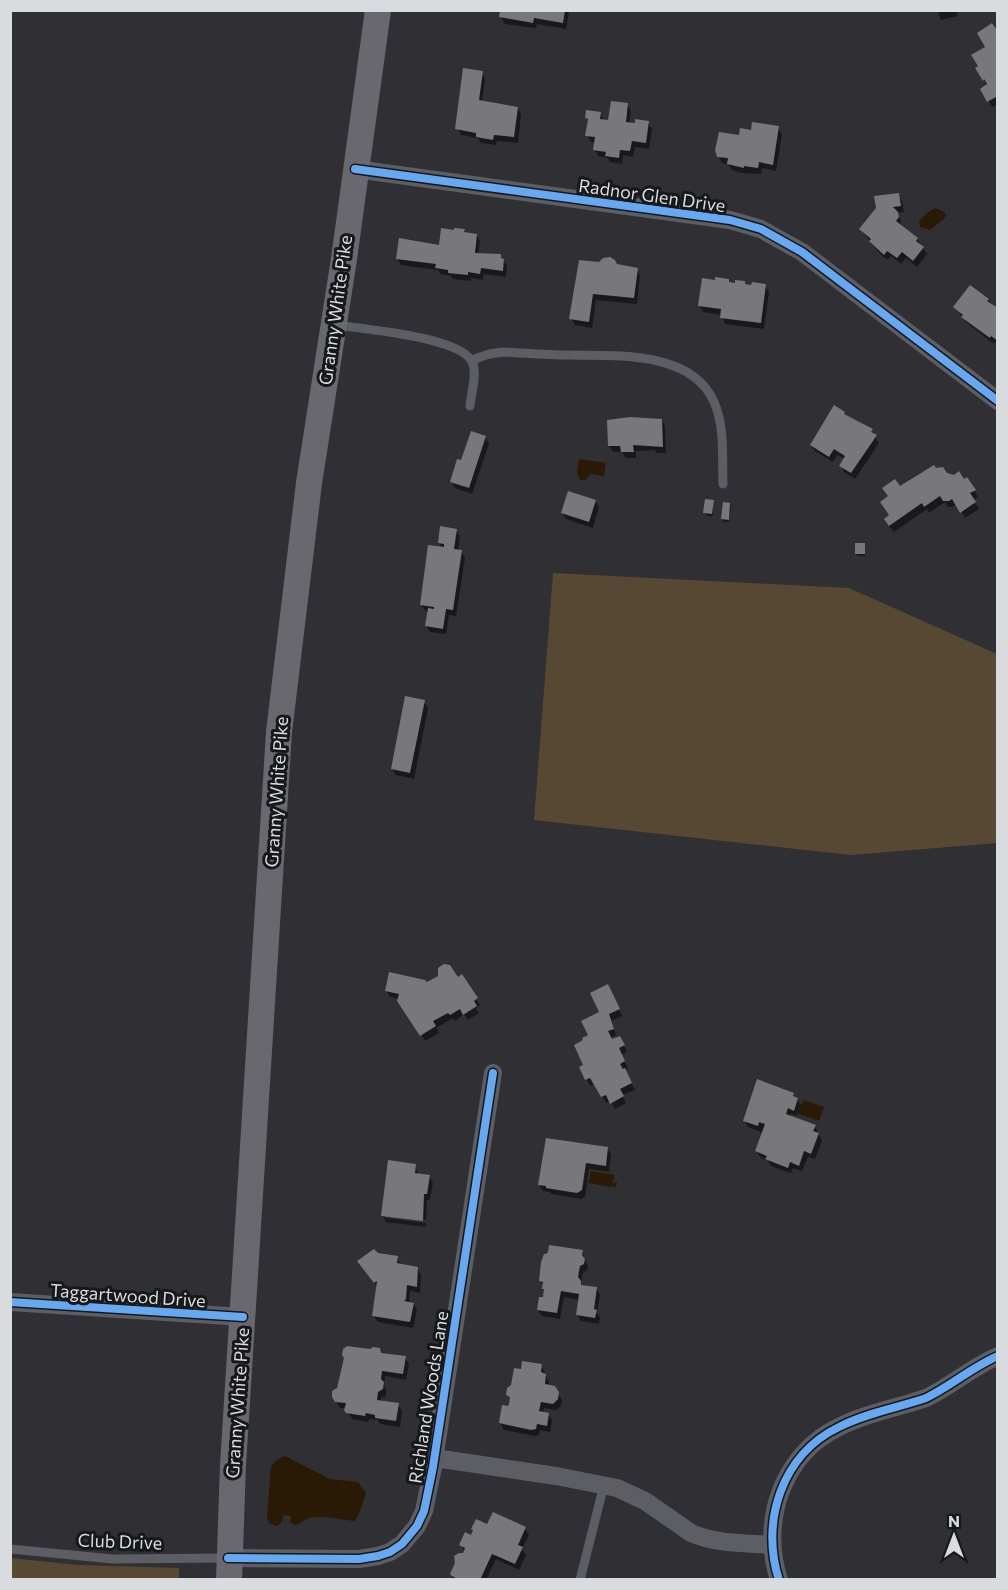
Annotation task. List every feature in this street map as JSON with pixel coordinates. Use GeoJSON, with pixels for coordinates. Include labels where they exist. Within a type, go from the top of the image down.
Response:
{"type":"FeatureCollection","features":[{"type":"Feature","properties":{"kind":"main road","name":"Granny White Pike"},"geometry":{"type":"LineString","coordinates":[[229,1569],[279,732],[309,483],[378,10]]}},
{"type":"Feature","properties":{"kind":"street","name":"Radnor Glen Drive"},"geometry":{"type":"LineString","coordinates":[[355,169],[721,219],[761,229],[802,252],[998,401]]}},
{"type":"Feature","properties":{"kind":"street","name":"Richland Woods Lane"},"geometry":{"type":"LineString","coordinates":[[229,1569],[378,1556],[390,1552],[408,1538],[421,1518],[435,1458],[493,1073]]}},
{"type":"Feature","properties":{"kind":"street","name":"Taggartwood Drive"},"geometry":{"type":"LineString","coordinates":[[10,1302],[243,1317]]}},
{"type":"Feature","properties":{"kind":"street"},"geometry":{"type":"LineString","coordinates":[[779,1580],[772,1558],[771,1545],[774,1513],[784,1482],[797,1462],[818,1440],[849,1422],[926,1398],[976,1366],[998,1356]]}},
{"type":"Feature","properties":{"kind":"street"},"geometry":{"type":"LineString","coordinates":[[435,1458],[604,1485],[636,1495],[700,1537],[725,1542],[771,1545]]}},
{"type":"Feature","properties":{"kind":"lane"},"geometry":{"type":"LineString","coordinates":[[333,325],[432,340],[460,352],[472,360],[474,367],[470,406]]}},
{"type":"Feature","properties":{"kind":"lane"},"geometry":{"type":"LineString","coordinates":[[472,360],[503,352],[645,358],[676,367],[703,385],[715,405],[720,432],[723,484]]}},
{"type":"Feature","properties":{"kind":"lane"},"geometry":{"type":"LineString","coordinates":[[580,1580],[604,1485]]}},
{"type":"Feature","properties":{"kind":"lane","name":"Club Drive"},"geometry":{"type":"LineString","coordinates":[[10,1549],[229,1569]]}},
{"type":"Feature","properties":{"kind":"shaded area"},"geometry":{"type":"Polygon","coordinates":[[[935,208],[943,211],[946,215],[944,219],[930,230],[920,227],[919,221],[935,208]]]}},
{"type":"Feature","properties":{"kind":"shaded area"},"geometry":{"type":"Polygon","coordinates":[[[579,459],[606,463],[604,476],[591,474],[585,480],[580,480],[577,472],[579,459]]]}},
{"type":"Feature","properties":{"kind":"shaded area"},"geometry":{"type":"Polygon","coordinates":[[[553,573],[849,588],[997,654],[997,843],[851,855],[534,820],[553,573]]]}},
{"type":"Feature","properties":{"kind":"shaded area"},"geometry":{"type":"Polygon","coordinates":[[[803,1100],[824,1107],[819,1121],[798,1114],[803,1100]]]}},
{"type":"Feature","properties":{"kind":"shaded area"},"geometry":{"type":"Polygon","coordinates":[[[591,1171],[615,1175],[612,1183],[617,1182],[616,1187],[588,1183],[591,1171]]]}},
{"type":"Feature","properties":{"kind":"shaded area"},"geometry":{"type":"Polygon","coordinates":[[[285,1456],[330,1479],[358,1482],[366,1493],[355,1521],[319,1517],[307,1519],[295,1525],[290,1522],[291,1516],[284,1515],[279,1525],[269,1523],[267,1517],[271,1467],[276,1460],[285,1456]]]}},
{"type":"Feature","properties":{"kind":"shaded area"},"geometry":{"type":"Polygon","coordinates":[[[11,1558],[78,1565],[179,1568],[179,1579],[11,1579],[11,1558]]]}},
{"type":"Feature","properties":{"kind":"building"},"geometry":{"type":"Polygon","coordinates":[[[500,10],[565,10],[563,23],[534,18],[533,23],[499,17],[500,10]]]}},
{"type":"Feature","properties":{"kind":"building"},"geometry":{"type":"Polygon","coordinates":[[[992,23],[998,32],[998,96],[987,102],[980,89],[987,84],[975,68],[978,66],[971,55],[985,47],[977,33],[992,23]]]}},
{"type":"Feature","properties":{"kind":"building"},"geometry":{"type":"Polygon","coordinates":[[[463,68],[483,71],[479,100],[518,107],[514,137],[494,135],[493,140],[476,137],[476,133],[455,129],[463,68]]]}},
{"type":"Feature","properties":{"kind":"building"},"geometry":{"type":"Polygon","coordinates":[[[611,101],[628,103],[626,122],[635,123],[635,119],[649,121],[646,143],[632,141],[630,151],[620,150],[619,158],[605,156],[606,152],[593,150],[595,137],[585,136],[588,119],[585,118],[586,110],[601,112],[600,119],[608,120],[611,101]]]}},
{"type":"Feature","properties":{"kind":"building"},"geometry":{"type":"Polygon","coordinates":[[[752,122],[779,126],[773,165],[759,162],[758,168],[744,166],[744,168],[727,164],[728,158],[717,157],[715,150],[719,132],[739,135],[740,128],[751,130],[752,122]]]}},
{"type":"Feature","properties":{"kind":"building"},"geometry":{"type":"Polygon","coordinates":[[[899,193],[901,206],[893,207],[898,212],[899,217],[896,221],[918,238],[916,241],[924,247],[913,261],[902,252],[897,258],[887,251],[884,255],[859,229],[876,208],[874,196],[899,193]]]}},
{"type":"Feature","properties":{"kind":"building"},"geometry":{"type":"Polygon","coordinates":[[[441,228],[465,229],[464,232],[477,234],[475,253],[501,254],[501,258],[504,259],[503,271],[481,268],[480,274],[448,273],[448,270],[435,268],[436,264],[396,259],[399,238],[439,245],[441,228]]]}},
{"type":"Feature","properties":{"kind":"building"},"geometry":{"type":"Polygon","coordinates":[[[610,257],[617,264],[638,268],[634,298],[593,294],[589,322],[569,319],[579,260],[599,262],[603,258],[610,257]]]}},
{"type":"Feature","properties":{"kind":"building"},"geometry":{"type":"Polygon","coordinates":[[[715,277],[729,279],[729,282],[735,283],[735,280],[745,281],[745,284],[751,285],[752,282],[766,284],[761,323],[720,318],[721,309],[698,306],[702,278],[715,280],[715,277]]]}},
{"type":"Feature","properties":{"kind":"building"},"geometry":{"type":"Polygon","coordinates":[[[970,285],[998,308],[998,341],[991,336],[990,338],[961,317],[963,315],[953,307],[970,285]]]}},
{"type":"Feature","properties":{"kind":"building"},"geometry":{"type":"Polygon","coordinates":[[[834,405],[845,412],[844,414],[873,429],[871,432],[877,435],[851,473],[839,466],[845,456],[834,449],[829,457],[810,445],[834,405]]]}},
{"type":"Feature","properties":{"kind":"building"},"geometry":{"type":"Polygon","coordinates":[[[630,417],[662,419],[663,447],[633,445],[634,452],[621,452],[620,446],[608,446],[607,420],[630,417]]]}},
{"type":"Feature","properties":{"kind":"building"},"geometry":{"type":"Polygon","coordinates":[[[471,431],[486,436],[469,488],[450,482],[457,459],[461,460],[471,431]]]}},
{"type":"Feature","properties":{"kind":"building"},"geometry":{"type":"Polygon","coordinates":[[[934,465],[936,468],[943,467],[947,473],[954,475],[959,471],[964,479],[967,477],[976,490],[970,493],[976,502],[960,513],[952,499],[943,501],[940,496],[924,507],[922,503],[889,526],[884,519],[889,515],[880,502],[888,496],[882,488],[895,479],[900,486],[934,465]]]}},
{"type":"Feature","properties":{"kind":"building"},"geometry":{"type":"Polygon","coordinates":[[[568,491],[596,500],[589,522],[561,513],[568,491]]]}},
{"type":"Feature","properties":{"kind":"building"},"geometry":{"type":"Polygon","coordinates":[[[705,499],[714,500],[712,514],[703,513],[705,499]]]}},
{"type":"Feature","properties":{"kind":"building"},"geometry":{"type":"Polygon","coordinates":[[[723,502],[730,503],[729,520],[721,519],[723,502]]]}},
{"type":"Feature","properties":{"kind":"building"},"geometry":{"type":"Polygon","coordinates":[[[440,526],[457,529],[454,549],[462,550],[453,610],[446,609],[443,629],[425,626],[428,608],[434,609],[434,607],[420,605],[428,545],[444,547],[444,544],[438,543],[440,526]]]}},
{"type":"Feature","properties":{"kind":"building"},"geometry":{"type":"Polygon","coordinates":[[[855,543],[865,543],[865,554],[855,554],[855,543]]]}},
{"type":"Feature","properties":{"kind":"building"},"geometry":{"type":"Polygon","coordinates":[[[405,696],[425,700],[410,773],[391,769],[405,696]]]}},
{"type":"Feature","properties":{"kind":"building"},"geometry":{"type":"Polygon","coordinates":[[[444,964],[450,965],[458,977],[462,974],[478,998],[474,1001],[477,1006],[463,1015],[460,1009],[450,1015],[448,1013],[433,1021],[436,1026],[420,1036],[397,1001],[399,994],[385,991],[389,972],[427,982],[438,976],[438,968],[444,964]]]}},
{"type":"Feature","properties":{"kind":"building"},"geometry":{"type":"Polygon","coordinates":[[[608,984],[620,1009],[609,1014],[614,1029],[608,1031],[612,1039],[620,1036],[625,1045],[619,1048],[625,1061],[620,1064],[623,1069],[625,1068],[632,1083],[620,1089],[624,1096],[610,1104],[606,1095],[601,1097],[590,1078],[585,1080],[579,1067],[583,1065],[574,1045],[588,1035],[581,1021],[599,1012],[590,993],[608,984]]]}},
{"type":"Feature","properties":{"kind":"building"},"geometry":{"type":"Polygon","coordinates":[[[757,1079],[794,1093],[793,1096],[798,1098],[794,1111],[788,1108],[786,1114],[816,1125],[813,1131],[819,1133],[811,1154],[804,1151],[799,1166],[790,1162],[788,1168],[765,1159],[767,1156],[755,1151],[765,1124],[759,1122],[758,1126],[743,1121],[757,1079]]]}},
{"type":"Feature","properties":{"kind":"building"},"geometry":{"type":"Polygon","coordinates":[[[546,1138],[608,1147],[606,1166],[586,1163],[582,1190],[577,1193],[538,1185],[546,1138]]]}},
{"type":"Feature","properties":{"kind":"building"},"geometry":{"type":"Polygon","coordinates":[[[388,1160],[416,1164],[415,1173],[430,1175],[427,1194],[424,1194],[423,1221],[381,1216],[388,1160]]]}},
{"type":"Feature","properties":{"kind":"building"},"geometry":{"type":"Polygon","coordinates":[[[549,1245],[583,1250],[582,1255],[585,1259],[584,1264],[580,1266],[578,1277],[581,1285],[597,1287],[595,1318],[576,1315],[579,1294],[561,1291],[557,1313],[537,1310],[539,1297],[543,1297],[544,1289],[542,1289],[543,1282],[539,1281],[541,1262],[544,1254],[548,1252],[549,1245]]]}},
{"type":"Feature","properties":{"kind":"building"},"geometry":{"type":"Polygon","coordinates":[[[374,1249],[378,1253],[398,1256],[397,1263],[418,1267],[417,1287],[407,1285],[404,1301],[414,1303],[410,1322],[372,1316],[377,1281],[374,1283],[357,1261],[374,1249]]]}},
{"type":"Feature","properties":{"kind":"building"},"geometry":{"type":"Polygon","coordinates":[[[347,1346],[380,1348],[381,1353],[406,1356],[403,1374],[382,1371],[383,1389],[378,1392],[377,1400],[399,1403],[396,1421],[375,1418],[375,1415],[366,1413],[365,1416],[346,1413],[344,1410],[346,1403],[335,1402],[332,1391],[337,1388],[344,1358],[343,1349],[347,1346]]]}},
{"type":"Feature","properties":{"kind":"building"},"geometry":{"type":"Polygon","coordinates":[[[522,1361],[542,1364],[541,1372],[546,1374],[545,1384],[555,1386],[559,1392],[558,1399],[553,1404],[541,1402],[539,1411],[549,1413],[547,1426],[537,1424],[536,1429],[531,1430],[499,1423],[502,1405],[508,1406],[509,1404],[510,1397],[506,1395],[507,1388],[511,1385],[514,1368],[521,1369],[522,1361]]]}},
{"type":"Feature","properties":{"kind":"building"},"geometry":{"type":"Polygon","coordinates":[[[493,1512],[526,1527],[518,1545],[523,1547],[515,1564],[492,1554],[480,1580],[459,1580],[450,1574],[455,1563],[454,1556],[463,1553],[465,1548],[459,1545],[465,1532],[471,1535],[476,1519],[487,1524],[493,1512]]]}},
{"type":"Feature","properties":{"kind":"cycle path"},"geometry":{"type":"LineString","coordinates":[[355,169],[730,220],[761,229],[802,252],[998,401]]}},
{"type":"Feature","properties":{"kind":"cycle path"},"geometry":{"type":"LineString","coordinates":[[228,1558],[359,1559],[378,1556],[402,1544],[417,1526],[424,1511],[433,1467],[493,1073]]}},
{"type":"Feature","properties":{"kind":"cycle path"},"geometry":{"type":"LineString","coordinates":[[10,1302],[243,1317]]}},
{"type":"Feature","properties":{"kind":"cycle path"},"geometry":{"type":"LineString","coordinates":[[779,1580],[772,1535],[775,1513],[780,1492],[790,1472],[803,1454],[819,1439],[839,1427],[871,1414],[926,1398],[998,1356]]}}]}
